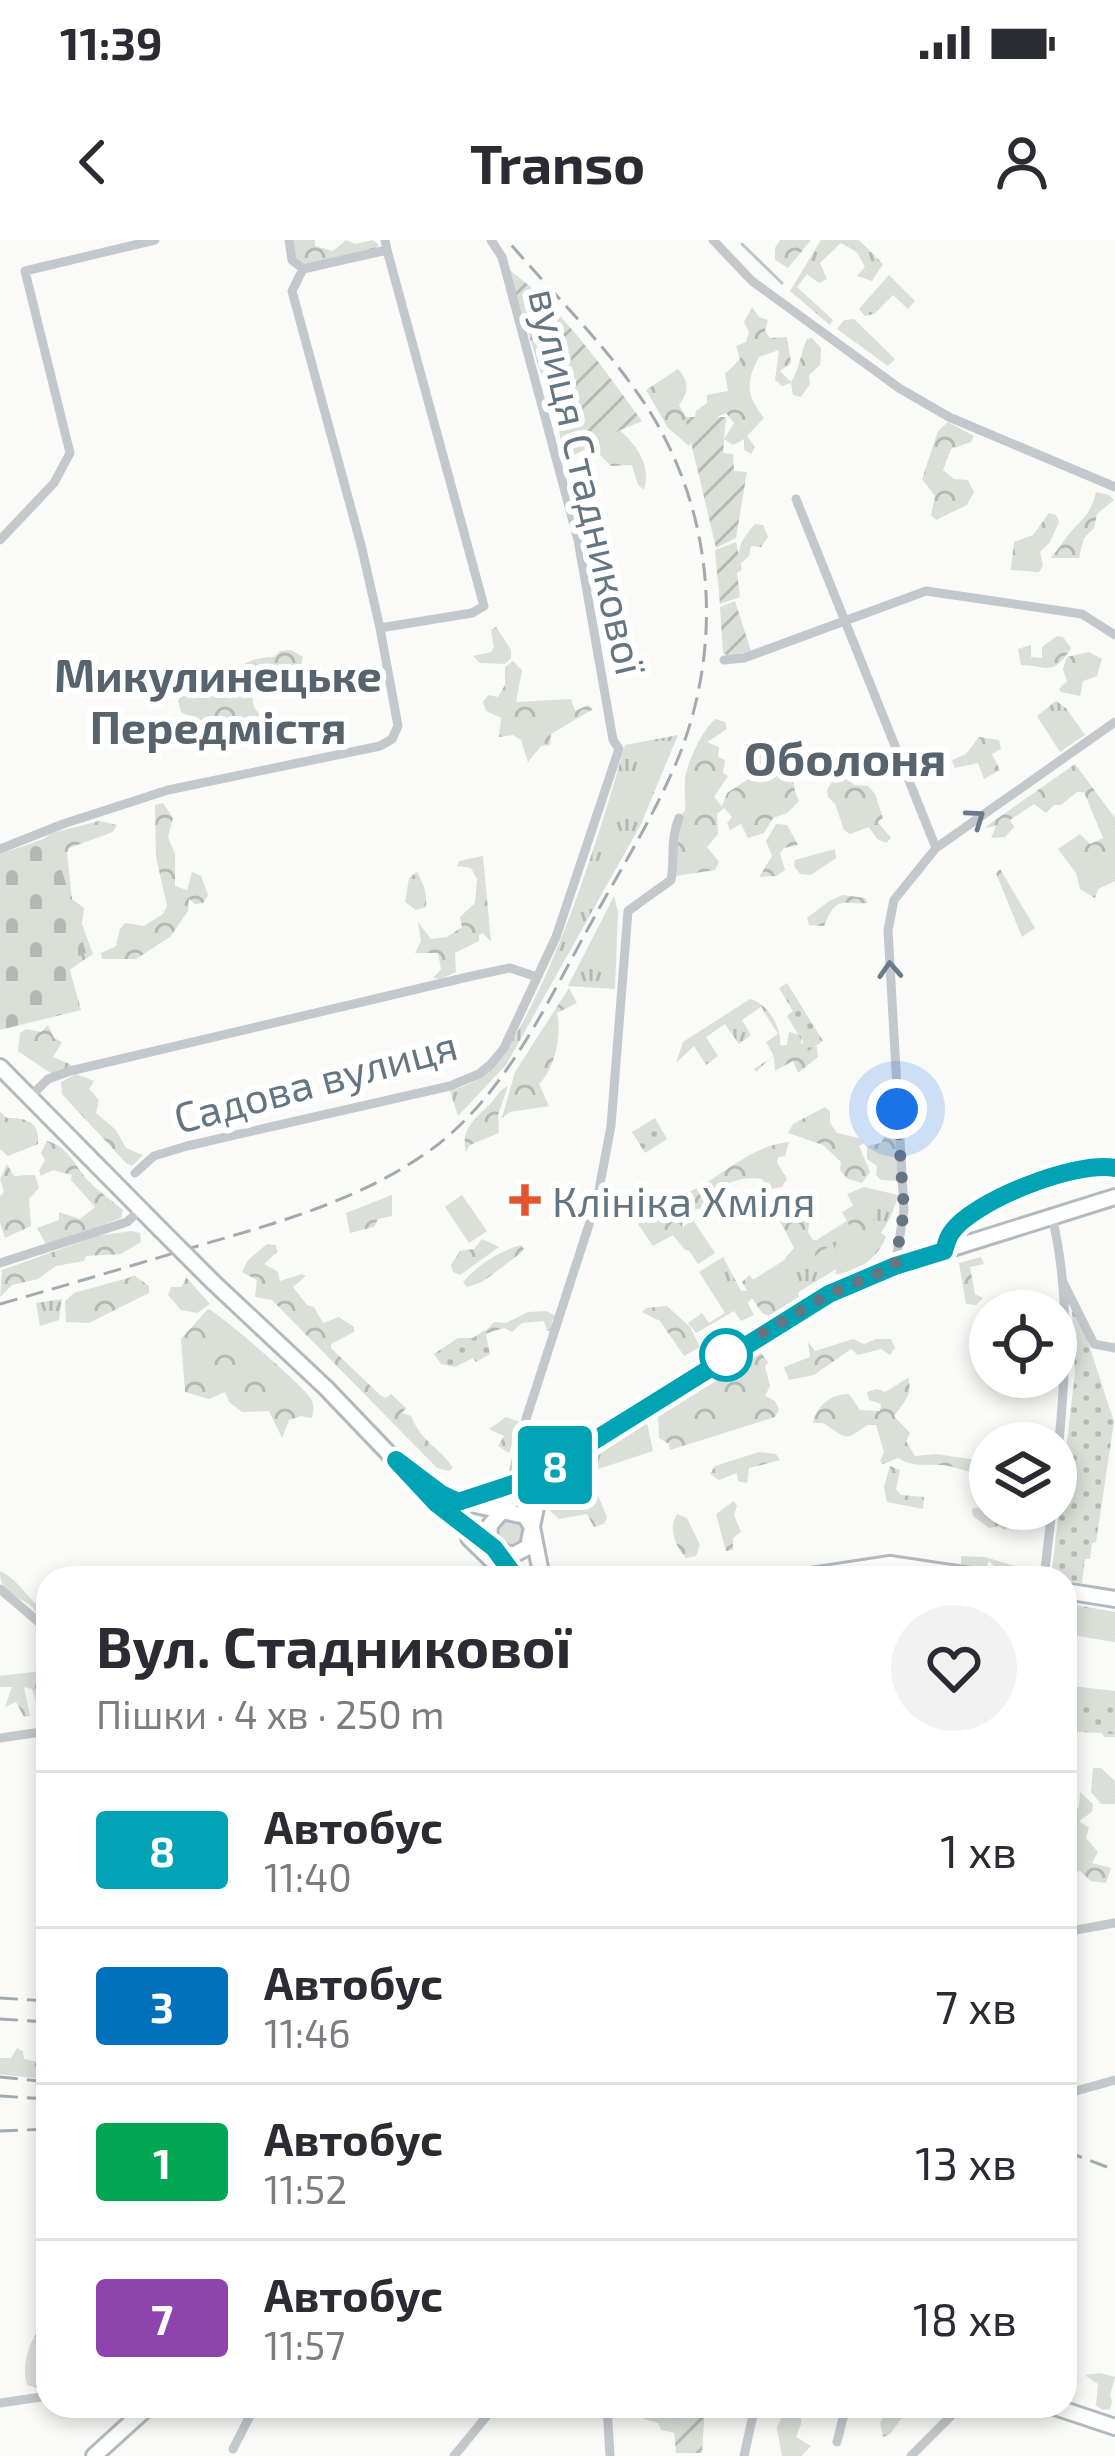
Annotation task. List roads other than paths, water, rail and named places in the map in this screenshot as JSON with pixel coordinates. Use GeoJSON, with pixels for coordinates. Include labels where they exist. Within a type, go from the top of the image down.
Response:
{"type":"FeatureCollection","features":[{"type":"Feature","properties":{"kind":"main road"},"geometry":{"type":"LineString","coordinates":[[0,1067],[501,1566]]}},
{"type":"Feature","properties":{"kind":"main road"},"geometry":{"type":"LineString","coordinates":[[458,1502],[531,1478],[829,1294],[895,1266],[1115,1197]]}},
{"type":"Feature","properties":{"kind":"main road"},"geometry":{"type":"LineString","coordinates":[[396,1460],[458,1502],[522,1514],[533,1531],[540,1566]]}},
{"type":"Feature","properties":{"kind":"main road"},"geometry":{"type":"LineString","coordinates":[[437,1504],[494,1548],[506,1555],[520,1553],[530,1544],[538,1496],[563,1460]]}},
{"type":"Feature","properties":{"kind":"main road"},"geometry":{"type":"LineString","coordinates":[[505,1566],[488,1532],[531,1478]]}},
{"type":"Feature","properties":{"kind":"main road"},"geometry":{"type":"LineString","coordinates":[[1077,1593],[1115,1599]]}},
{"type":"Feature","properties":{"kind":"main road"},"geometry":{"type":"LineString","coordinates":[[1077,2414],[1115,2427]]}},
{"type":"Feature","properties":{"kind":"main road"},"geometry":{"type":"LineString","coordinates":[[94,2456],[108,2450],[137,2418]]}},
{"type":"Feature","properties":{"kind":"street"},"geometry":{"type":"LineString","coordinates":[[0,540],[54,483],[70,453],[25,272],[155,240]]}},
{"type":"Feature","properties":{"kind":"street"},"geometry":{"type":"LineString","coordinates":[[289,240],[292,260],[303,269]]}},
{"type":"Feature","properties":{"kind":"street","name":"вулиця Стадникової"},"geometry":{"type":"LineString","coordinates":[[490,240],[502,257],[569,503],[619,749],[556,937],[537,977]]}},
{"type":"Feature","properties":{"kind":"street"},"geometry":{"type":"LineString","coordinates":[[713,240],[752,281],[898,388],[949,417],[1115,487]]}},
{"type":"Feature","properties":{"kind":"street"},"geometry":{"type":"LineString","coordinates":[[0,849],[169,790],[392,740],[398,726],[380,628],[292,291],[303,269],[386,245],[484,606],[472,613],[380,628]]}},
{"type":"Feature","properties":{"kind":"street"},"geometry":{"type":"LineString","coordinates":[[796,499],[936,848]]}},
{"type":"Feature","properties":{"kind":"street"},"geometry":{"type":"LineString","coordinates":[[724,660],[744,658],[926,592],[1082,614],[1115,635]]}},
{"type":"Feature","properties":{"kind":"street"},"geometry":{"type":"LineString","coordinates":[[895,1266],[904,1210],[888,929],[894,900],[936,848],[1115,722]]}},
{"type":"Feature","properties":{"kind":"street"},"geometry":{"type":"LineString","coordinates":[[500,1513],[597,1200],[611,1126],[628,911],[671,880],[675,856],[671,836],[679,818]]}},
{"type":"Feature","properties":{"kind":"street"},"geometry":{"type":"LineString","coordinates":[[30,1097],[48,1079],[70,1071],[449,981],[510,968],[537,977]]}},
{"type":"Feature","properties":{"kind":"street","name":"Садова вулиця"},"geometry":{"type":"LineString","coordinates":[[134,1173],[154,1156],[187,1145],[422,1093],[479,1074],[504,1048],[537,977]]}},
{"type":"Feature","properties":{"kind":"street"},"geometry":{"type":"LineString","coordinates":[[0,1263],[127,1222],[141,1209]]}},
{"type":"Feature","properties":{"kind":"street"},"geometry":{"type":"LineString","coordinates":[[1052,1217],[1064,1314],[1061,1422]]}},
{"type":"Feature","properties":{"kind":"street"},"geometry":{"type":"LineString","coordinates":[[1061,1277],[1094,1344],[1115,1348]]}},
{"type":"Feature","properties":{"kind":"street"},"geometry":{"type":"LineString","coordinates":[[1045,1566],[1050,1530]]}},
{"type":"Feature","properties":{"kind":"street"},"geometry":{"type":"LineString","coordinates":[[0,1589],[36,1620]]}},
{"type":"Feature","properties":{"kind":"street"},"geometry":{"type":"LineString","coordinates":[[0,1738],[36,1733]]}},
{"type":"Feature","properties":{"kind":"street"},"geometry":{"type":"LineString","coordinates":[[1077,1930],[1115,1923]]}},
{"type":"Feature","properties":{"kind":"street"},"geometry":{"type":"LineString","coordinates":[[1077,2091],[1115,2080]]}},
{"type":"Feature","properties":{"kind":"street"},"geometry":{"type":"LineString","coordinates":[[0,2403],[36,2398]]}},
{"type":"Feature","properties":{"kind":"street"},"geometry":{"type":"LineString","coordinates":[[232,2449],[249,2418]]}},
{"type":"Feature","properties":{"kind":"street"},"geometry":{"type":"LineString","coordinates":[[454,2456],[485,2418]]}},
{"type":"Feature","properties":{"kind":"street"},"geometry":{"type":"LineString","coordinates":[[608,2418],[610,2456]]}},
{"type":"Feature","properties":{"kind":"street"},"geometry":{"type":"LineString","coordinates":[[744,2456],[752,2418]]}},
{"type":"Feature","properties":{"kind":"street"},"geometry":{"type":"LineString","coordinates":[[837,2442],[843,2418]]}},
{"type":"Feature","properties":{"kind":"street"},"geometry":{"type":"LineString","coordinates":[[910,2456],[949,2418]]}},
{"type":"Feature","properties":{"kind":"waterway"},"geometry":{"type":"LineString","coordinates":[[742,244],[782,283]]}},
{"type":"Feature","properties":{"kind":"railway"},"geometry":{"type":"LineString","coordinates":[[0,1304],[313,1210],[394,1173],[448,1136],[474,1111],[518,1053],[670,778],[693,713],[706,623],[705,578],[687,490],[669,447],[632,385],[507,240]]}},
{"type":"Feature","properties":{"kind":"railway"},"geometry":{"type":"LineString","coordinates":[[0,1998],[36,2000]]}},
{"type":"Feature","properties":{"kind":"railway"},"geometry":{"type":"LineString","coordinates":[[0,2019],[36,2021]]}},
{"type":"Feature","properties":{"kind":"railway"},"geometry":{"type":"LineString","coordinates":[[0,2077],[36,2081]]}},
{"type":"Feature","properties":{"kind":"railway"},"geometry":{"type":"LineString","coordinates":[[0,2096],[36,2098]]}},
{"type":"Feature","properties":{"kind":"railway"},"geometry":{"type":"LineString","coordinates":[[0,2131],[36,2130]]}},
{"type":"Feature","properties":{"kind":"railway"},"geometry":{"type":"LineString","coordinates":[[1077,2156],[1115,2170]]}},
{"type":"Feature","properties":{"kind":"place","name":"Клініка Хміля"},"geometry":{"type":"Point","coordinates":[525,1200]}},
{"type":"Feature","properties":{"kind":"district","name":"Микулинецьке Передмістя"},"geometry":{"type":"Point","coordinates":[218,700]}},
{"type":"Feature","properties":{"kind":"district","name":"Оболоня"},"geometry":{"type":"Point","coordinates":[845,757]}}]}
